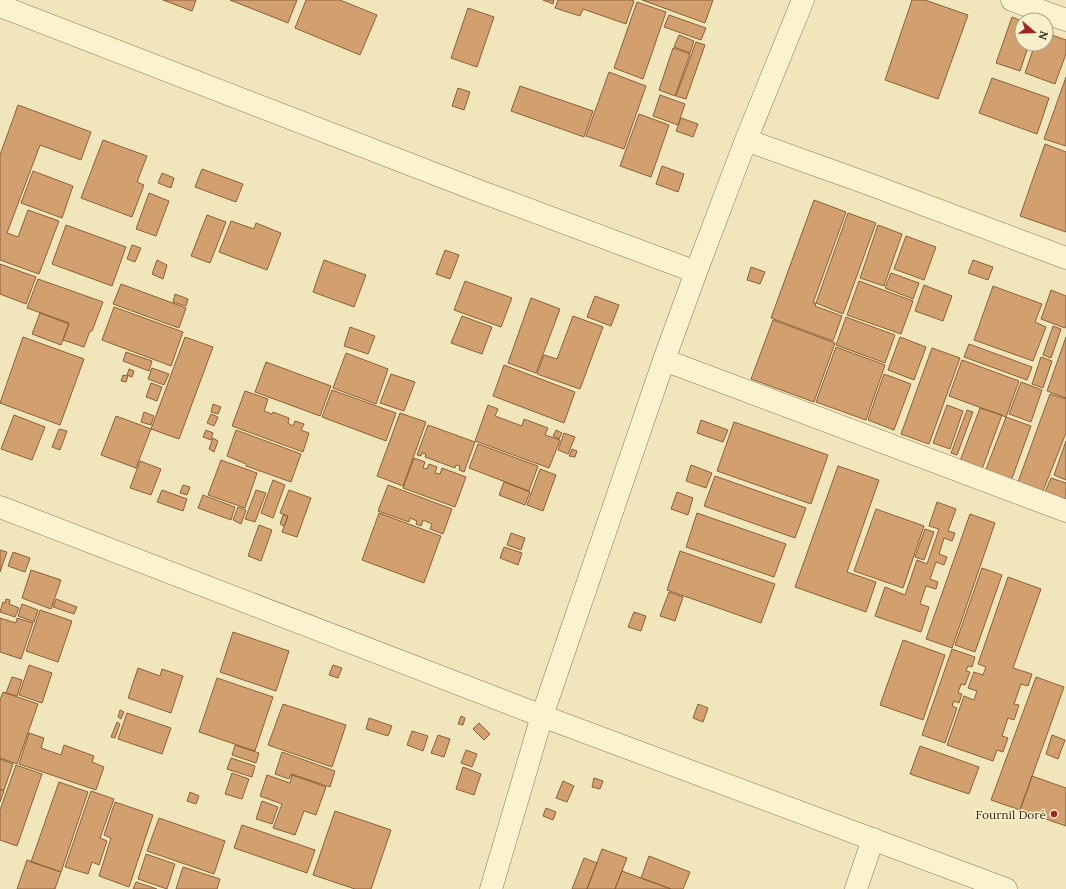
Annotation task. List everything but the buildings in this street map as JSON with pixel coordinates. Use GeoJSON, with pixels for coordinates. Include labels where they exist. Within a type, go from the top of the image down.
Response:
{"type":"FeatureCollection","features":[{"type":"Feature","properties":{"kind":"street"},"geometry":{"type":"LineString","coordinates":[[491,889],[542,716],[664,360],[746,140],[803,0]]}},
{"type":"Feature","properties":{"kind":"street"},"geometry":{"type":"LineString","coordinates":[[1012,0],[1066,20]]}},
{"type":"Feature","properties":{"kind":"street"},"geometry":{"type":"LineString","coordinates":[[0,6],[479,191],[696,272]]}},
{"type":"Feature","properties":{"kind":"street"},"geometry":{"type":"LineString","coordinates":[[746,140],[1066,258]]}},
{"type":"Feature","properties":{"kind":"street"},"geometry":{"type":"LineString","coordinates":[[664,360],[1066,511]]}},
{"type":"Feature","properties":{"kind":"street"},"geometry":{"type":"LineString","coordinates":[[0,507],[542,716],[1006,889]]}},
{"type":"Feature","properties":{"kind":"street"},"geometry":{"type":"LineString","coordinates":[[856,889],[873,839]]}},
{"type":"Feature","properties":{"kind":"place","name":"Fournil Doré"},"geometry":{"type":"Point","coordinates":[1054,814]}}]}
